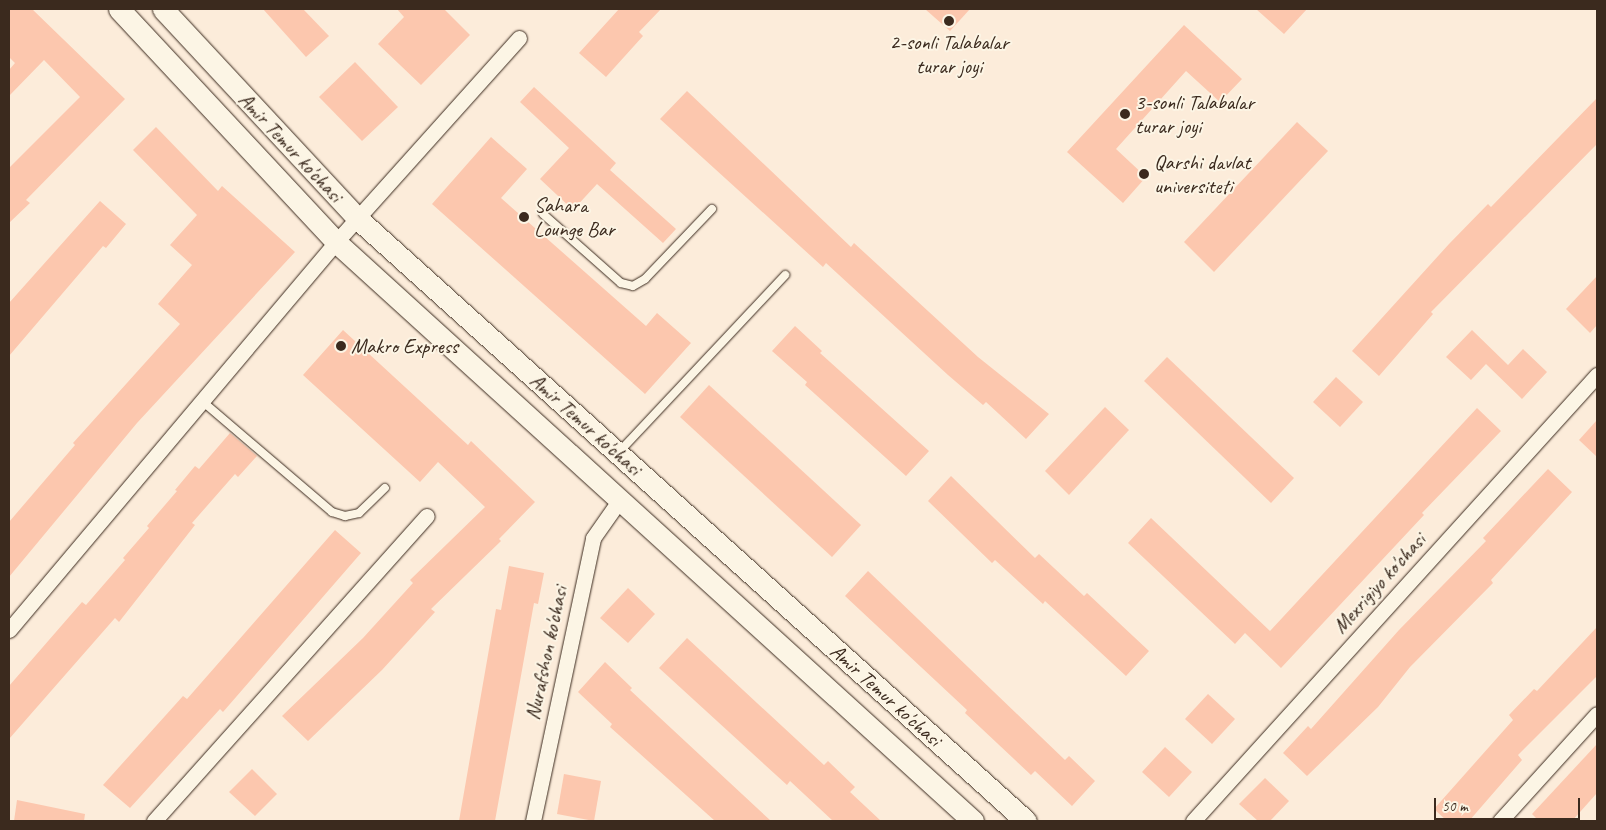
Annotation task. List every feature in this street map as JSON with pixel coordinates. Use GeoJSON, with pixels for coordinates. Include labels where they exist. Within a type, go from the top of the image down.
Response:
{"type":"FeatureCollection","features":[{"type":"Feature","properties":{"kind":"main road","name":"Amir Temur ko'chasi"},"geometry":{"type":"LineString","coordinates":[[119,9],[336,242],[972,821]]}},
{"type":"Feature","properties":{"kind":"main road","name":"Amir Temur ko'chasi"},"geometry":{"type":"LineString","coordinates":[[163,9],[358,219],[1026,821]]}},
{"type":"Feature","properties":{"kind":"street"},"geometry":{"type":"LineString","coordinates":[[9,630],[336,242],[519,38]]}},
{"type":"Feature","properties":{"kind":"street","name":"Mexrigiyo ko'chasi"},"geometry":{"type":"LineString","coordinates":[[1194,821],[1597,375]]}},
{"type":"Feature","properties":{"kind":"street","name":"Nurafshon ko'chasi"},"geometry":{"type":"LineString","coordinates":[[533,821],[593,538],[619,501]]}},
{"type":"Feature","properties":{"kind":"street"},"geometry":{"type":"LineString","coordinates":[[154,821],[427,516]]}},
{"type":"Feature","properties":{"kind":"street"},"geometry":{"type":"LineString","coordinates":[[1500,821],[1597,714]]}},
{"type":"Feature","properties":{"kind":"lane"},"geometry":{"type":"LineString","coordinates":[[543,214],[621,283],[633,286],[645,279],[712,210]]}},
{"type":"Feature","properties":{"kind":"lane"},"geometry":{"type":"LineString","coordinates":[[618,453],[785,275]]}},
{"type":"Feature","properties":{"kind":"lane"},"geometry":{"type":"LineString","coordinates":[[202,401],[332,512],[345,516],[359,513],[385,488]]}},
{"type":"Feature","properties":{"kind":"building"},"geometry":{"type":"Polygon","coordinates":[[[9,9],[32,9],[125,99],[26,200],[30,203],[9,223],[9,168],[80,97],[44,60],[9,96],[9,70],[15,63],[9,57],[9,9]]]}},
{"type":"Feature","properties":{"kind":"building"},"geometry":{"type":"Polygon","coordinates":[[[263,9],[303,9],[329,36],[306,57],[263,9]]]}},
{"type":"Feature","properties":{"kind":"building"},"geometry":{"type":"Polygon","coordinates":[[[397,9],[444,9],[470,35],[421,85],[378,44],[404,17],[397,9]]]}},
{"type":"Feature","properties":{"kind":"building"},"geometry":{"type":"Polygon","coordinates":[[[619,9],[661,9],[639,32],[643,36],[606,77],[579,53],[619,9]]]}},
{"type":"Feature","properties":{"kind":"building","name":"2-sonli Talabalar turar joyi"},"geometry":{"type":"Polygon","coordinates":[[[925,9],[970,9],[950,31],[925,9]]]}},
{"type":"Feature","properties":{"kind":"building"},"geometry":{"type":"Polygon","coordinates":[[[1256,9],[1307,9],[1284,34],[1256,9]]]}},
{"type":"Feature","properties":{"kind":"building","name":"3-sonli Talabalar turar joyi"},"geometry":{"type":"Polygon","coordinates":[[[1184,25],[1242,79],[1220,102],[1186,71],[1116,149],[1146,177],[1123,203],[1067,152],[1184,25]]]}},
{"type":"Feature","properties":{"kind":"building"},"geometry":{"type":"Polygon","coordinates":[[[355,62],[398,107],[362,141],[319,97],[355,62]]]}},
{"type":"Feature","properties":{"kind":"building"},"geometry":{"type":"Polygon","coordinates":[[[534,87],[616,163],[610,170],[676,229],[663,243],[597,184],[573,210],[540,179],[569,148],[520,102],[534,87]]]}},
{"type":"Feature","properties":{"kind":"building"},"geometry":{"type":"Polygon","coordinates":[[[687,91],[851,247],[854,243],[978,357],[1049,414],[1026,439],[986,402],[983,405],[948,375],[826,263],[823,267],[660,119],[687,91]]]}},
{"type":"Feature","properties":{"kind":"building"},"geometry":{"type":"Polygon","coordinates":[[[1597,98],[1597,144],[1431,312],[1433,314],[1379,376],[1352,351],[1449,244],[1488,204],[1491,207],[1597,98]]]}},
{"type":"Feature","properties":{"kind":"building"},"geometry":{"type":"Polygon","coordinates":[[[1297,122],[1328,151],[1214,272],[1184,242],[1297,122]]]}},
{"type":"Feature","properties":{"kind":"building"},"geometry":{"type":"Polygon","coordinates":[[[156,127],[218,191],[222,186],[295,252],[137,423],[9,577],[9,522],[75,445],[73,443],[180,324],[158,304],[192,265],[170,245],[197,215],[133,150],[156,127]]]}},
{"type":"Feature","properties":{"kind":"building"},"geometry":{"type":"Polygon","coordinates":[[[491,137],[527,169],[501,198],[646,326],[657,313],[691,343],[645,394],[432,204],[491,137]]]}},
{"type":"Feature","properties":{"kind":"building"},"geometry":{"type":"Polygon","coordinates":[[[100,201],[126,224],[106,248],[103,246],[9,356],[9,303],[100,201]]]}},
{"type":"Feature","properties":{"kind":"building"},"geometry":{"type":"Polygon","coordinates":[[[1597,276],[1597,325],[1590,333],[1566,309],[1597,276]]]}},
{"type":"Feature","properties":{"kind":"building"},"geometry":{"type":"Polygon","coordinates":[[[795,326],[822,351],[820,353],[929,451],[906,476],[805,385],[807,382],[772,351],[795,326]]]}},
{"type":"Feature","properties":{"kind":"building"},"geometry":{"type":"Polygon","coordinates":[[[343,330],[468,445],[471,441],[535,502],[499,539],[501,541],[431,609],[435,612],[382,670],[308,741],[282,716],[363,638],[413,583],[410,580],[485,507],[438,462],[420,482],[303,375],[343,330]]]}},
{"type":"Feature","properties":{"kind":"building"},"geometry":{"type":"Polygon","coordinates":[[[1472,330],[1508,365],[1523,349],[1547,372],[1522,399],[1486,364],[1471,380],[1446,357],[1472,330]]]}},
{"type":"Feature","properties":{"kind":"building"},"geometry":{"type":"Polygon","coordinates":[[[1167,357],[1294,478],[1271,503],[1144,381],[1167,357]]]}},
{"type":"Feature","properties":{"kind":"building"},"geometry":{"type":"Polygon","coordinates":[[[1336,377],[1363,402],[1340,427],[1313,402],[1336,377]]]}},
{"type":"Feature","properties":{"kind":"building"},"geometry":{"type":"Polygon","coordinates":[[[709,385],[861,525],[832,557],[680,417],[709,385]]]}},
{"type":"Feature","properties":{"kind":"building"},"geometry":{"type":"Polygon","coordinates":[[[1105,407],[1129,430],[1069,495],[1045,471],[1105,407]]]}},
{"type":"Feature","properties":{"kind":"building"},"geometry":{"type":"Polygon","coordinates":[[[1477,408],[1501,431],[1422,513],[1424,515],[1281,668],[1245,633],[1235,644],[1128,543],[1151,518],[1270,631],[1477,408]]]}},
{"type":"Feature","properties":{"kind":"building"},"geometry":{"type":"Polygon","coordinates":[[[1597,420],[1597,457],[1579,440],[1597,420]]]}},
{"type":"Feature","properties":{"kind":"building"},"geometry":{"type":"Polygon","coordinates":[[[230,433],[257,456],[238,477],[235,474],[192,523],[195,525],[119,622],[115,618],[9,739],[9,686],[82,602],[86,605],[125,560],[123,558],[149,528],[147,526],[177,491],[175,490],[195,466],[199,469],[230,433]]]}},
{"type":"Feature","properties":{"kind":"building"},"geometry":{"type":"Polygon","coordinates":[[[1548,469],[1572,492],[1491,580],[1493,583],[1410,667],[1378,707],[1307,776],[1283,753],[1308,726],[1311,729],[1399,630],[1486,541],[1483,538],[1548,469]]]}},
{"type":"Feature","properties":{"kind":"building"},"geometry":{"type":"Polygon","coordinates":[[[951,476],[1035,558],[1039,554],[1084,596],[1087,593],[1149,651],[1126,676],[1045,601],[1043,604],[995,560],[992,563],[928,501],[951,476]]]}},
{"type":"Feature","properties":{"kind":"building"},"geometry":{"type":"Polygon","coordinates":[[[335,530],[361,553],[223,712],[220,709],[130,808],[103,785],[183,696],[187,699],[335,530]]]}},
{"type":"Feature","properties":{"kind":"building"},"geometry":{"type":"Polygon","coordinates":[[[509,566],[544,573],[538,604],[534,603],[495,821],[459,821],[496,609],[501,610],[509,566]]]}},
{"type":"Feature","properties":{"kind":"building"},"geometry":{"type":"Polygon","coordinates":[[[868,571],[1065,760],[1069,756],[1095,781],[1072,806],[1035,771],[1031,775],[965,713],[967,710],[845,596],[868,571]]]}},
{"type":"Feature","properties":{"kind":"building"},"geometry":{"type":"Polygon","coordinates":[[[628,588],[655,614],[628,643],[600,618],[628,588]]]}},
{"type":"Feature","properties":{"kind":"building"},"geometry":{"type":"Polygon","coordinates":[[[1597,627],[1597,676],[1518,755],[1522,760],[1469,821],[1447,821],[1434,809],[1513,720],[1509,715],[1534,689],[1537,691],[1597,627]]]}},
{"type":"Feature","properties":{"kind":"building"},"geometry":{"type":"Polygon","coordinates":[[[687,638],[824,765],[828,761],[855,787],[850,792],[881,821],[833,821],[790,781],[787,785],[659,668],[687,638]]]}},
{"type":"Feature","properties":{"kind":"building"},"geometry":{"type":"Polygon","coordinates":[[[605,662],[632,688],[630,690],[771,821],[715,821],[610,727],[612,724],[578,692],[605,662]]]}},
{"type":"Feature","properties":{"kind":"building"},"geometry":{"type":"Polygon","coordinates":[[[1208,694],[1235,719],[1212,744],[1185,719],[1208,694]]]}},
{"type":"Feature","properties":{"kind":"building"},"geometry":{"type":"Polygon","coordinates":[[[1597,744],[1597,793],[1572,821],[1539,821],[1532,814],[1597,744]]]}},
{"type":"Feature","properties":{"kind":"building"},"geometry":{"type":"Polygon","coordinates":[[[1165,747],[1192,772],[1169,797],[1142,772],[1165,747]]]}},
{"type":"Feature","properties":{"kind":"building"},"geometry":{"type":"Polygon","coordinates":[[[252,769],[277,794],[255,816],[229,792],[252,769]]]}},
{"type":"Feature","properties":{"kind":"building"},"geometry":{"type":"Polygon","coordinates":[[[564,774],[601,781],[594,821],[557,814],[564,774]]]}},
{"type":"Feature","properties":{"kind":"building"},"geometry":{"type":"Polygon","coordinates":[[[1265,778],[1289,801],[1270,821],[1258,821],[1239,804],[1265,778]]]}},
{"type":"Feature","properties":{"kind":"building"},"geometry":{"type":"Polygon","coordinates":[[[17,800],[85,814],[84,821],[14,821],[17,800]]]}},
{"type":"Feature","properties":{"kind":"place","name":"2-sonli Talabalar turar joyi"},"geometry":{"type":"Point","coordinates":[949,21]}},
{"type":"Feature","properties":{"kind":"place","name":"3-sonli Talabalar turar joyi"},"geometry":{"type":"Point","coordinates":[1125,114]}},
{"type":"Feature","properties":{"kind":"place","name":"Qarshi davlat universiteti"},"geometry":{"type":"Point","coordinates":[1144,174]}},
{"type":"Feature","properties":{"kind":"place","name":"Sahara Lounge Bar"},"geometry":{"type":"Point","coordinates":[524,217]}},
{"type":"Feature","properties":{"kind":"place","name":"Makro Express"},"geometry":{"type":"Point","coordinates":[341,346]}}]}
